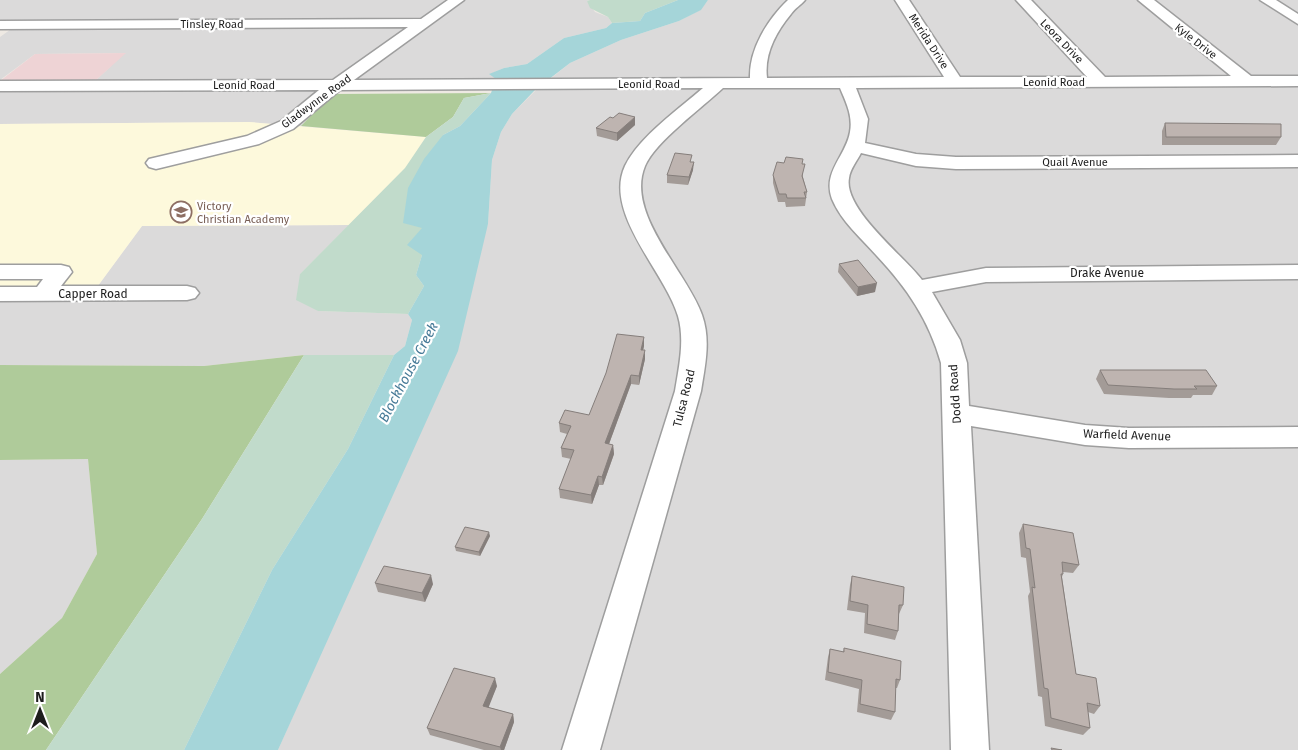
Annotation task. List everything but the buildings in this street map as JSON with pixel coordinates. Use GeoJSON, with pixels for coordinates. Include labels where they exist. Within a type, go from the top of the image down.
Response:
{"type":"FeatureCollection","features":[{"type":"Feature","properties":{"kind":"street","name":"Gladwynne Road"},"geometry":{"type":"LineString","coordinates":[[156,163],[268,134],[286,125],[337,85],[457,0]]}},
{"type":"Feature","properties":{"kind":"street"},"geometry":{"type":"LineString","coordinates":[[760,83],[758,65],[760,54],[788,5],[798,0]]}},
{"type":"Feature","properties":{"kind":"street","name":"Merida Drive"},"geometry":{"type":"LineString","coordinates":[[902,0],[955,82]]}},
{"type":"Feature","properties":{"kind":"street","name":"Leora Drive"},"geometry":{"type":"LineString","coordinates":[[1024,0],[1101,82]]}},
{"type":"Feature","properties":{"kind":"street","name":"Kyle Drive"},"geometry":{"type":"LineString","coordinates":[[1145,0],[1247,81]]}},
{"type":"Feature","properties":{"kind":"street"},"geometry":{"type":"LineString","coordinates":[[1267,0],[1298,20]]}},
{"type":"Feature","properties":{"kind":"street","name":"Tinsley Road"},"geometry":{"type":"LineString","coordinates":[[0,25],[423,23]]}},
{"type":"Feature","properties":{"kind":"street","name":"Leonid Road"},"geometry":{"type":"LineString","coordinates":[[0,86],[1298,81]]}},
{"type":"Feature","properties":{"kind":"street","name":"Tulsa Road"},"geometry":{"type":"LineString","coordinates":[[581,750],[688,391],[693,363],[694,339],[691,318],[684,299],[634,209],[630,186],[632,175],[636,165],[651,146],[719,83]]}},
{"type":"Feature","properties":{"kind":"street","name":"Dodd Road"},"geometry":{"type":"LineString","coordinates":[[846,83],[858,112],[860,123],[859,133],[854,146],[843,164],[839,176],[838,189],[842,202],[850,215],[917,288],[933,309],[949,343],[954,363],[970,750]]}},
{"type":"Feature","properties":{"kind":"street","name":"Quail Avenue"},"geometry":{"type":"LineString","coordinates":[[854,146],[916,160],[956,163],[1298,161]]}},
{"type":"Feature","properties":{"kind":"street"},"geometry":{"type":"LineString","coordinates":[[0,272],[61,272],[43,294]]}},
{"type":"Feature","properties":{"kind":"street","name":"Drake Avenue"},"geometry":{"type":"LineString","coordinates":[[917,288],[986,275],[1298,272]]}},
{"type":"Feature","properties":{"kind":"street","name":"Capper Road"},"geometry":{"type":"LineString","coordinates":[[0,294],[187,293]]}},
{"type":"Feature","properties":{"kind":"street","name":"Warfield Avenue"},"geometry":{"type":"LineString","coordinates":[[957,414],[1085,435],[1129,438],[1298,437]]}},
{"type":"Feature","properties":{"kind":"shaded area"},"geometry":{"type":"Polygon","coordinates":[[[0,0],[590,0],[587,1],[595,12],[608,17],[612,23],[606,28],[564,38],[527,64],[504,68],[490,74],[497,79],[95,81],[125,53],[35,54],[0,80],[0,37],[14,27],[0,27],[0,0]]]}},
{"type":"Feature","properties":{"kind":"shaded area"},"geometry":{"type":"Polygon","coordinates":[[[708,0],[1298,0],[1298,77],[550,79],[570,63],[621,40],[679,21],[700,10],[708,0]]]}},
{"type":"Feature","properties":{"kind":"shaded area"},"geometry":{"type":"Polygon","coordinates":[[[126,53],[95,81],[0,81],[35,54],[126,53]]]}},
{"type":"Feature","properties":{"kind":"shaded area"},"geometry":{"type":"Polygon","coordinates":[[[1298,87],[1298,750],[278,750],[325,643],[488,224],[492,160],[501,132],[512,114],[537,89],[1298,87]]]}},
{"type":"Feature","properties":{"kind":"shaded area"},"geometry":{"type":"Polygon","coordinates":[[[336,90],[301,126],[249,122],[0,124],[0,92],[336,90]]]}},
{"type":"Feature","properties":{"kind":"shaded area","name":"Victory Christian Academy"},"geometry":{"type":"Polygon","coordinates":[[[249,122],[426,137],[406,168],[349,225],[142,226],[89,298],[0,298],[0,124],[249,122]]]}},
{"type":"Feature","properties":{"kind":"shaded area"},"geometry":{"type":"Polygon","coordinates":[[[349,225],[300,274],[318,311],[408,314],[412,320],[405,346],[394,355],[303,355],[204,366],[0,365],[0,298],[89,298],[142,226],[349,225]]]}},
{"type":"Feature","properties":{"kind":"shaded area"},"geometry":{"type":"Polygon","coordinates":[[[88,459],[97,554],[62,618],[0,674],[0,460],[88,459]]]}},
{"type":"Feature","properties":{"kind":"green space"},"geometry":{"type":"Polygon","coordinates":[[[678,0],[645,13],[640,21],[612,23],[608,17],[590,8],[587,1],[678,0]]]}},
{"type":"Feature","properties":{"kind":"green space"},"geometry":{"type":"Polygon","coordinates":[[[491,93],[464,98],[453,117],[426,137],[301,126],[332,94],[491,93]]]}},
{"type":"Feature","properties":{"kind":"green space"},"geometry":{"type":"Polygon","coordinates":[[[491,93],[460,126],[443,135],[422,228],[422,255],[416,275],[424,286],[408,314],[318,311],[296,300],[300,274],[405,168],[426,137],[453,117],[464,98],[491,93]]]}},
{"type":"Feature","properties":{"kind":"green space"},"geometry":{"type":"Polygon","coordinates":[[[304,355],[202,519],[46,750],[0,750],[0,674],[62,618],[97,554],[88,459],[0,460],[0,365],[204,366],[304,355]]]}},
{"type":"Feature","properties":{"kind":"green space"},"geometry":{"type":"Polygon","coordinates":[[[304,355],[394,355],[348,449],[272,570],[184,750],[46,750],[202,519],[304,355]]]}},
{"type":"Feature","properties":{"kind":"water","name":"Blockhouse Creek"},"geometry":{"type":"Polygon","coordinates":[[[678,0],[708,0],[701,10],[679,21],[621,40],[570,63],[535,90],[512,114],[501,132],[492,160],[488,224],[458,351],[278,750],[184,750],[272,570],[348,449],[394,355],[405,346],[412,320],[408,314],[424,286],[416,275],[422,255],[407,245],[422,228],[403,223],[408,188],[424,159],[443,135],[460,126],[491,93],[496,79],[489,74],[504,68],[527,64],[564,38],[606,28],[612,23],[640,21],[645,13],[678,0]]]}},
{"type":"Feature","properties":{"kind":"place","name":"Victory Christian Academy"},"geometry":{"type":"Point","coordinates":[181,212]}}]}
